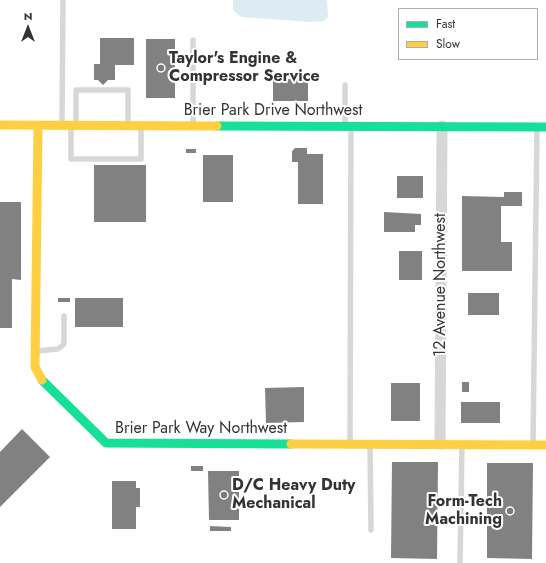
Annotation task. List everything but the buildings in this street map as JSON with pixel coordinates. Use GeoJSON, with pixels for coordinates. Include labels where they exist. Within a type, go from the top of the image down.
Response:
{"type":"FeatureCollection","features":[{"type":"Feature","properties":{"kind":"street","name":"Brier Park Drive Northwest"},"geometry":{"type":"LineString","coordinates":[[0,125],[541,127]]}},
{"type":"Feature","properties":{"kind":"street","name":"Brier Park Way Northwest"},"geometry":{"type":"LineString","coordinates":[[38,125],[35,367],[42,382],[106,443],[546,445]]}},
{"type":"Feature","properties":{"kind":"street","name":"12 Avenue Northwest"},"geometry":{"type":"LineString","coordinates":[[440,444],[442,126]]}},
{"type":"Feature","properties":{"kind":"lane"},"geometry":{"type":"LineString","coordinates":[[63,0],[71,159],[141,159],[141,125]]}},
{"type":"Feature","properties":{"kind":"lane"},"geometry":{"type":"LineString","coordinates":[[193,125],[194,40]]}},
{"type":"Feature","properties":{"kind":"lane"},"geometry":{"type":"LineString","coordinates":[[345,85],[348,126],[350,444]]}},
{"type":"Feature","properties":{"kind":"lane"},"geometry":{"type":"LineString","coordinates":[[70,125],[76,90],[128,90],[128,125]]}},
{"type":"Feature","properties":{"kind":"lane"},"geometry":{"type":"LineString","coordinates":[[533,445],[541,127]]}},
{"type":"Feature","properties":{"kind":"lane"},"geometry":{"type":"LineString","coordinates":[[36,351],[58,349],[64,344],[64,316]]}},
{"type":"Feature","properties":{"kind":"lane"},"geometry":{"type":"LineString","coordinates":[[370,444],[371,530]]}},
{"type":"Feature","properties":{"kind":"lane"},"geometry":{"type":"LineString","coordinates":[[460,563],[462,445]]}},
{"type":"Feature","properties":{"kind":"shaded area"},"geometry":{"type":"Polygon","coordinates":[[[233,0],[327,0],[328,17],[324,21],[311,22],[241,17],[233,10],[233,0]]]}},
{"type":"Feature","properties":{"kind":"traffic: fast"},"geometry":{"type":"LineString","coordinates":[[217,126],[546,127]]}},
{"type":"Feature","properties":{"kind":"traffic: fast"},"geometry":{"type":"LineString","coordinates":[[42,380],[106,443],[291,444]]}},
{"type":"Feature","properties":{"kind":"traffic: slow"},"geometry":{"type":"LineString","coordinates":[[0,125],[217,126]]}},
{"type":"Feature","properties":{"kind":"traffic: slow"},"geometry":{"type":"LineString","coordinates":[[38,125],[35,367],[42,380]]}},
{"type":"Feature","properties":{"kind":"traffic: slow"},"geometry":{"type":"LineString","coordinates":[[291,444],[546,445]]}},
{"type":"Feature","properties":{"kind":"place","name":"Taylor's Engine & Compressor Service"},"geometry":{"type":"Point","coordinates":[161,68]}},
{"type":"Feature","properties":{"kind":"place","name":"D/C Heavy Duty Mechanical"},"geometry":{"type":"Point","coordinates":[224,495]}},
{"type":"Feature","properties":{"kind":"place","name":"Form-Tech Machining"},"geometry":{"type":"Point","coordinates":[510,511]}}]}
